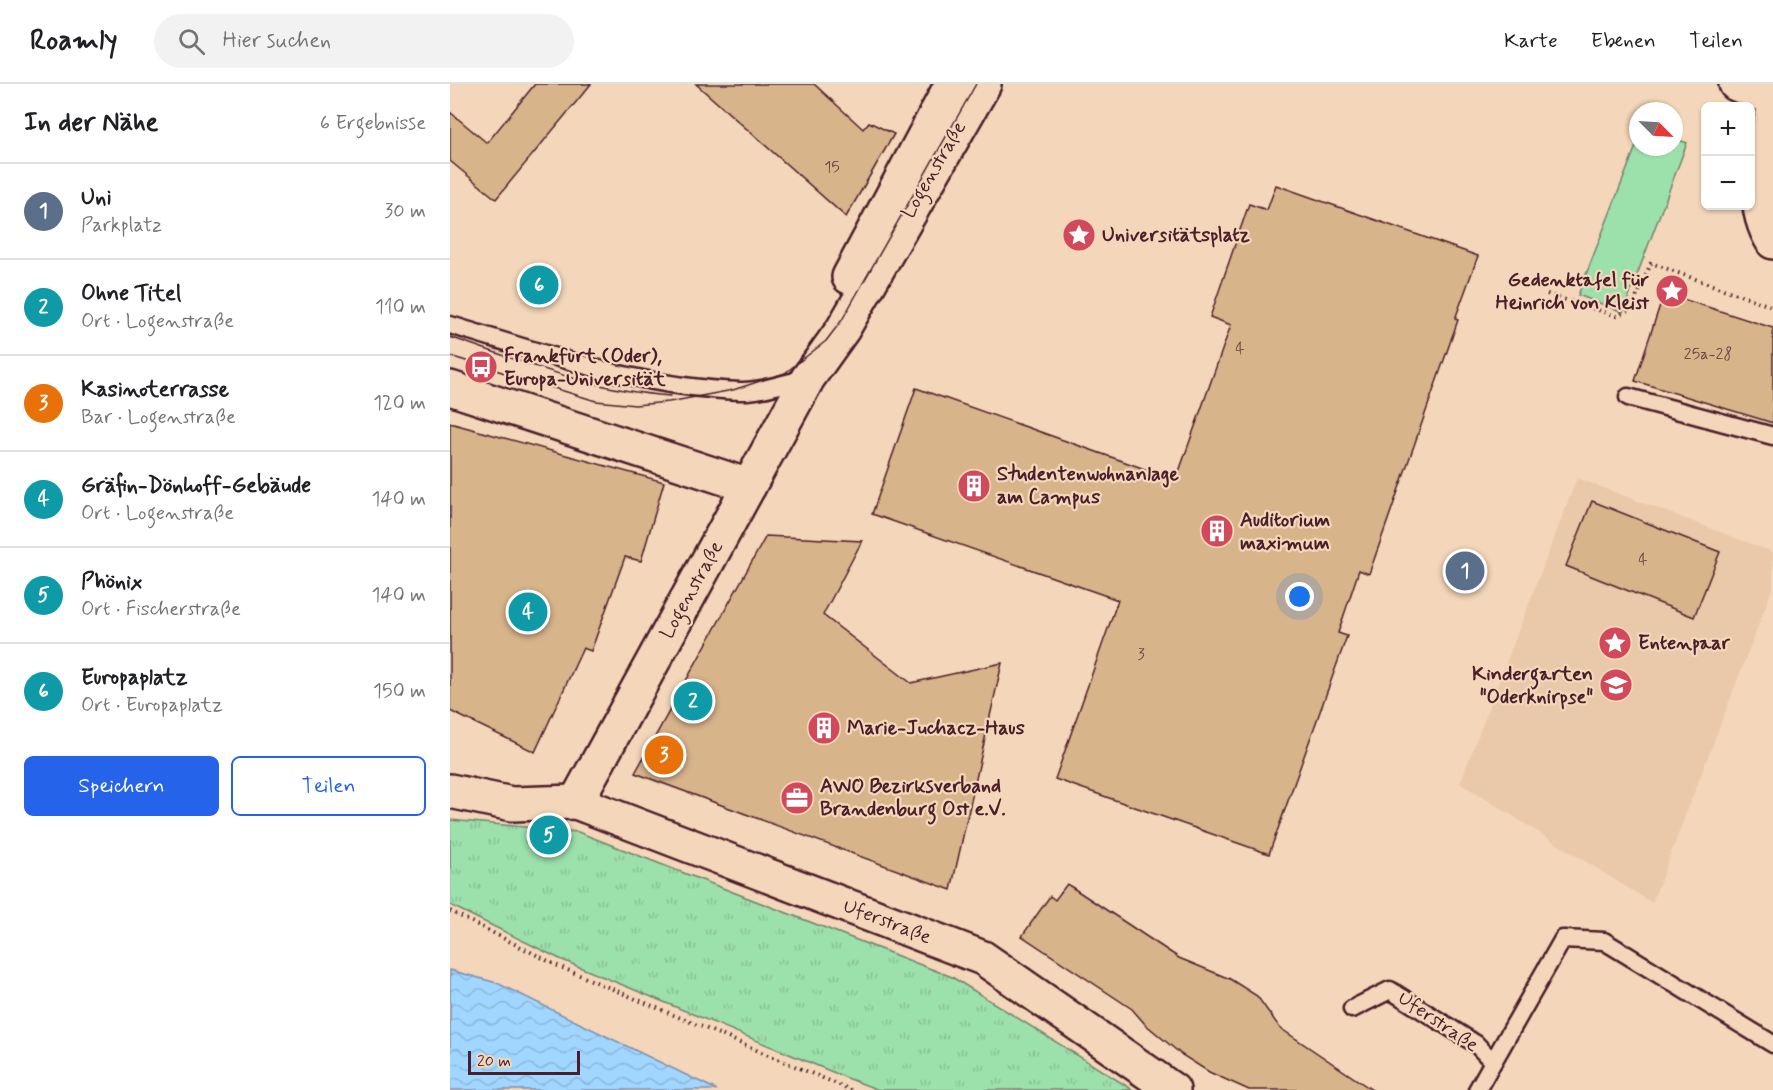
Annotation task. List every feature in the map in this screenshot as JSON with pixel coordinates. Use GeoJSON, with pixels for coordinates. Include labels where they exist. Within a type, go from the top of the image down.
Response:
{"type":"FeatureCollection","features":[{"type":"Feature","properties":{"kind":"street","name":"Logenstraße"},"geometry":{"type":"LineString","coordinates":[[808,378],[824,327],[879,217],[952,84]]}},
{"type":"Feature","properties":{"kind":"street","name":"Logenstraße"},"geometry":{"type":"LineString","coordinates":[[576,802],[808,378],[843,329],[984,84]]}},
{"type":"Feature","properties":{"kind":"street"},"geometry":{"type":"LineString","coordinates":[[1736,84],[1773,98]]}},
{"type":"Feature","properties":{"kind":"street"},"geometry":{"type":"LineString","coordinates":[[1773,112],[1761,155],[1758,204],[1773,242]]}},
{"type":"Feature","properties":{"kind":"street"},"geometry":{"type":"LineString","coordinates":[[450,388],[749,486]]}},
{"type":"Feature","properties":{"kind":"street"},"geometry":{"type":"LineString","coordinates":[[450,791],[512,804],[576,802]]}},
{"type":"Feature","properties":{"kind":"street","name":"Uferstraße"},"geometry":{"type":"LineString","coordinates":[[576,802],[983,958],[1173,1090]]}},
{"type":"Feature","properties":{"kind":"lane"},"geometry":{"type":"LineString","coordinates":[[450,325],[595,370],[668,384],[742,392],[808,378]]}},
{"type":"Feature","properties":{"kind":"lane"},"geometry":{"type":"LineString","coordinates":[[1628,397],[1773,436]]}},
{"type":"Feature","properties":{"kind":"lane"},"geometry":{"type":"LineString","coordinates":[[1493,1062],[1563,939],[1604,941],[1773,1044]]}},
{"type":"Feature","properties":{"kind":"lane","name":"Uferstraße"},"geometry":{"type":"LineString","coordinates":[[1352,1009],[1390,990],[1476,1044],[1493,1062],[1478,1090]]}},
{"type":"Feature","properties":{"kind":"path"},"geometry":{"type":"LineString","coordinates":[[1547,294],[1617,316],[1632,308],[1651,263],[1773,307]]}},
{"type":"Feature","properties":{"kind":"path"},"geometry":{"type":"LineString","coordinates":[[450,911],[558,966],[851,1090]]}},
{"type":"Feature","properties":{"kind":"shaded area","name":"Kindergarten \"Oderknirpse\""},"geometry":{"type":"Polygon","coordinates":[[[1577,478],[1773,552],[1773,587],[1652,903],[1460,783],[1577,478]]]}},
{"type":"Feature","properties":{"kind":"green space"},"geometry":{"type":"Polygon","coordinates":[[[1683,141],[1687,143],[1683,154],[1683,141]]]}},
{"type":"Feature","properties":{"kind":"green space"},"geometry":{"type":"Polygon","coordinates":[[[1632,156],[1682,156],[1623,312],[1578,295],[1632,156]]]}},
{"type":"Feature","properties":{"kind":"green space"},"geometry":{"type":"Polygon","coordinates":[[[450,820],[578,832],[952,977],[1133,1090],[879,1090],[847,1078],[560,959],[450,905],[450,820]]]}},
{"type":"Feature","properties":{"kind":"water"},"geometry":{"type":"Polygon","coordinates":[[[450,970],[497,983],[717,1090],[450,1090],[450,970]]]}},
{"type":"Feature","properties":{"kind":"building"},"geometry":{"type":"Polygon","coordinates":[[[535,84],[591,84],[496,199],[450,161],[450,112],[487,143],[535,84]]]}},
{"type":"Feature","properties":{"kind":"building"},"geometry":{"type":"Polygon","coordinates":[[[696,84],[814,84],[863,129],[869,122],[894,134],[846,217],[696,84]]]}},
{"type":"Feature","properties":{"kind":"building","name":"Auditorium maximum"},"geometry":{"type":"Polygon","coordinates":[[[1276,185],[1478,256],[1455,319],[1458,320],[1369,574],[1359,570],[1338,633],[1347,636],[1269,854],[1055,779],[1118,600],[872,514],[916,388],[1176,480],[1231,325],[1210,317],[1249,204],[1267,210],[1276,185]]]}},
{"type":"Feature","properties":{"kind":"building"},"geometry":{"type":"Polygon","coordinates":[[[1664,293],[1773,328],[1773,423],[1635,381],[1664,293]]]}},
{"type":"Feature","properties":{"kind":"building"},"geometry":{"type":"Polygon","coordinates":[[[450,423],[664,482],[641,561],[625,557],[591,651],[583,648],[535,752],[450,711],[450,423]]]}},
{"type":"Feature","properties":{"kind":"building"},"geometry":{"type":"Polygon","coordinates":[[[1592,501],[1720,552],[1694,617],[1566,566],[1592,501]]]}},
{"type":"Feature","properties":{"kind":"building","name":"Marie-Juchacz-Haus"},"geometry":{"type":"Polygon","coordinates":[[[766,536],[862,541],[823,615],[911,683],[1002,663],[951,890],[635,773],[766,536]]]}},
{"type":"Feature","properties":{"kind":"building"},"geometry":{"type":"Polygon","coordinates":[[[1067,884],[1179,958],[1230,979],[1257,996],[1280,1028],[1372,1090],[1249,1090],[1209,1072],[1182,1055],[1145,1024],[1132,1009],[1022,936],[1050,896],[1055,900],[1067,884]]]}},
{"type":"Feature","properties":{"kind":"tram line"},"geometry":{"type":"LineString","coordinates":[[450,356],[596,401],[635,405],[669,402],[733,390],[785,373],[826,341],[842,320],[976,84]]}},
{"type":"Feature","properties":{"kind":"tram line"},"geometry":{"type":"LineString","coordinates":[[450,337],[558,374],[614,388],[670,396]]}},
{"type":"Feature","properties":{"kind":"place","name":"Universitätsplatz"},"geometry":{"type":"Point","coordinates":[1079,235]}},
{"type":"Feature","properties":{"kind":"place","name":"Europaplatz"},"geometry":{"type":"Point","coordinates":[539,285]}},
{"type":"Feature","properties":{"kind":"place","name":"Gedenktafel für Heinrich von Kleist"},"geometry":{"type":"Point","coordinates":[1672,291]}},
{"type":"Feature","properties":{"kind":"place","name":"Frankfurt (Oder), Europa-Universität"},"geometry":{"type":"Point","coordinates":[481,367]}},
{"type":"Feature","properties":{"kind":"place","name":"Studentenwohnanlage am Campus"},"geometry":{"type":"Point","coordinates":[974,486]}},
{"type":"Feature","properties":{"kind":"place","name":"Auditorium maximum"},"geometry":{"type":"Point","coordinates":[1217,531]}},
{"type":"Feature","properties":{"kind":"place","name":"Uni"},"geometry":{"type":"Point","coordinates":[1465,571]}},
{"type":"Feature","properties":{"kind":"place","name":"Gräfin-Dönhoff-Gebäude"},"geometry":{"type":"Point","coordinates":[528,612]}},
{"type":"Feature","properties":{"kind":"place","name":"Entenpaar"},"geometry":{"type":"Point","coordinates":[1615,643]}},
{"type":"Feature","properties":{"kind":"place","name":"Kindergarten \"Oderknirpse\""},"geometry":{"type":"Point","coordinates":[1616,685]}},
{"type":"Feature","properties":{"kind":"place","name":"Ohne Titel"},"geometry":{"type":"Point","coordinates":[693,701]}},
{"type":"Feature","properties":{"kind":"place","name":"Marie-Juchacz-Haus"},"geometry":{"type":"Point","coordinates":[824,728]}},
{"type":"Feature","properties":{"kind":"place","name":"Kasinoterrasse"},"geometry":{"type":"Point","coordinates":[664,755]}},
{"type":"Feature","properties":{"kind":"place","name":"AWO Bezirksverband Brandenburg Ost e.V."},"geometry":{"type":"Point","coordinates":[797,798]}},
{"type":"Feature","properties":{"kind":"place","name":"Phönix"},"geometry":{"type":"Point","coordinates":[549,835]}}]}
